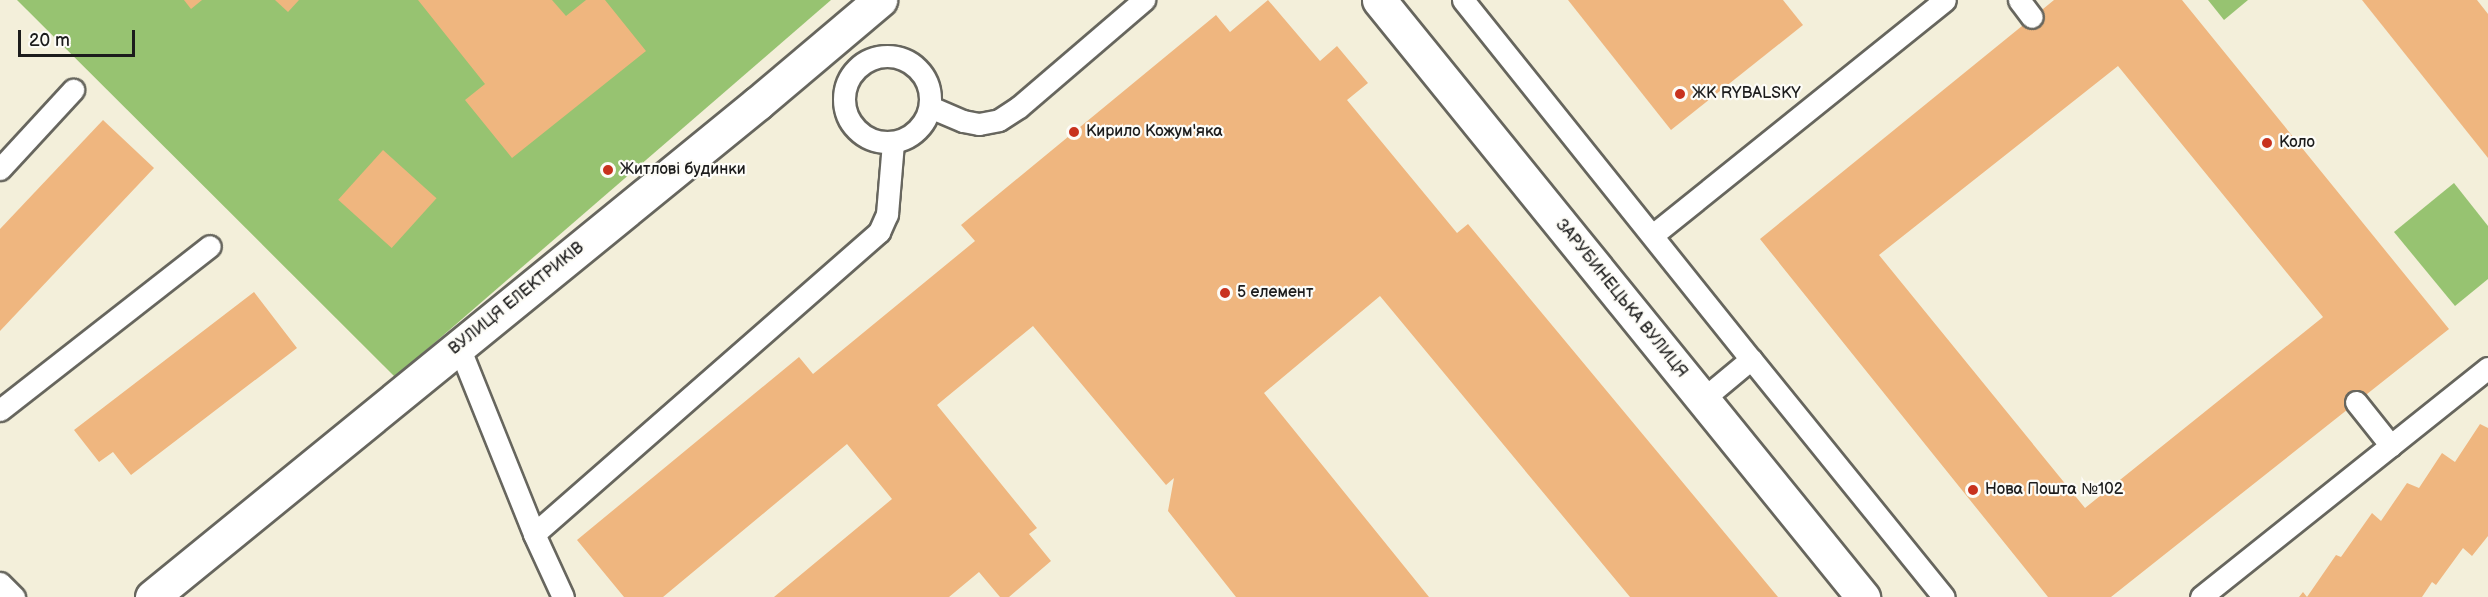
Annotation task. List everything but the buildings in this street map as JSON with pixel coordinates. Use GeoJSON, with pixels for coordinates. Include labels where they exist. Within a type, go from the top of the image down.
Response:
{"type":"FeatureCollection","features":[{"type":"Feature","properties":{"kind":"street","name":"ВУЛИЦЯ ЕЛЕКТРИКІВ"},"geometry":{"type":"LineString","coordinates":[[152,597],[880,0]]}},
{"type":"Feature","properties":{"kind":"street","name":"ЗАРУБИНЕЦЬКА ВУЛИЦЯ"},"geometry":{"type":"LineString","coordinates":[[1379,0],[1863,597]]}},
{"type":"Feature","properties":{"kind":"lane"},"geometry":{"type":"LineString","coordinates":[[930,107],[963,121],[979,124],[999,120],[1019,107],[1144,0]]}},
{"type":"Feature","properties":{"kind":"lane"},"geometry":{"type":"LineString","coordinates":[[1463,0],[1944,597]]}},
{"type":"Feature","properties":{"kind":"lane"},"geometry":{"type":"LineString","coordinates":[[1653,234],[1945,0]]}},
{"type":"Feature","properties":{"kind":"lane"},"geometry":{"type":"LineString","coordinates":[[2019,0],[2032,17]]}},
{"type":"Feature","properties":{"kind":"lane"},"geometry":{"type":"LineString","coordinates":[[834,38],[857,68]]}},
{"type":"Feature","properties":{"kind":"lane"},"geometry":{"type":"LineString","coordinates":[[891,57],[908,62],[922,73],[930,90],[930,107],[923,124],[910,136],[893,142],[875,141],[859,132],[848,118],[844,100],[848,83],[857,68],[873,59],[891,57]]}},
{"type":"Feature","properties":{"kind":"lane"},"geometry":{"type":"LineString","coordinates":[[0,169],[73,90]]}},
{"type":"Feature","properties":{"kind":"lane"},"geometry":{"type":"LineString","coordinates":[[534,534],[879,232],[887,214],[893,142]]}},
{"type":"Feature","properties":{"kind":"lane"},"geometry":{"type":"LineString","coordinates":[[0,410],[210,246]]}},
{"type":"Feature","properties":{"kind":"lane"},"geometry":{"type":"LineString","coordinates":[[459,347],[534,534],[563,597]]}},
{"type":"Feature","properties":{"kind":"lane"},"geometry":{"type":"LineString","coordinates":[[1703,399],[1751,359]]}},
{"type":"Feature","properties":{"kind":"lane"},"geometry":{"type":"LineString","coordinates":[[2201,597],[2488,368]]}},
{"type":"Feature","properties":{"kind":"lane"},"geometry":{"type":"LineString","coordinates":[[2356,402],[2391,446]]}},
{"type":"Feature","properties":{"kind":"lane"},"geometry":{"type":"LineString","coordinates":[[0,583],[14,597]]}},
{"type":"Feature","properties":{"kind":"green space"},"geometry":{"type":"Polygon","coordinates":[[[17,0],[831,0],[395,377],[17,0]]]}},
{"type":"Feature","properties":{"kind":"green space"},"geometry":{"type":"Polygon","coordinates":[[[2208,0],[2248,0],[2224,20],[2208,0]]]}},
{"type":"Feature","properties":{"kind":"green space"},"geometry":{"type":"Polygon","coordinates":[[[2454,183],[2488,226],[2488,279],[2455,306],[2394,232],[2454,183]]]}},
{"type":"Feature","properties":{"kind":"place","name":"ЖК RYBALSKY"},"geometry":{"type":"Point","coordinates":[1680,94]}},
{"type":"Feature","properties":{"kind":"place","name":"Кирило Кожум'яка"},"geometry":{"type":"Point","coordinates":[1074,132]}},
{"type":"Feature","properties":{"kind":"place","name":"Коло"},"geometry":{"type":"Point","coordinates":[2267,143]}},
{"type":"Feature","properties":{"kind":"place","name":"Житлові будинки"},"geometry":{"type":"Point","coordinates":[608,170]}},
{"type":"Feature","properties":{"kind":"place","name":"5 елемент"},"geometry":{"type":"Point","coordinates":[1225,293]}},
{"type":"Feature","properties":{"kind":"place","name":"Нова Пошта №102"},"geometry":{"type":"Point","coordinates":[1973,490]}}]}
